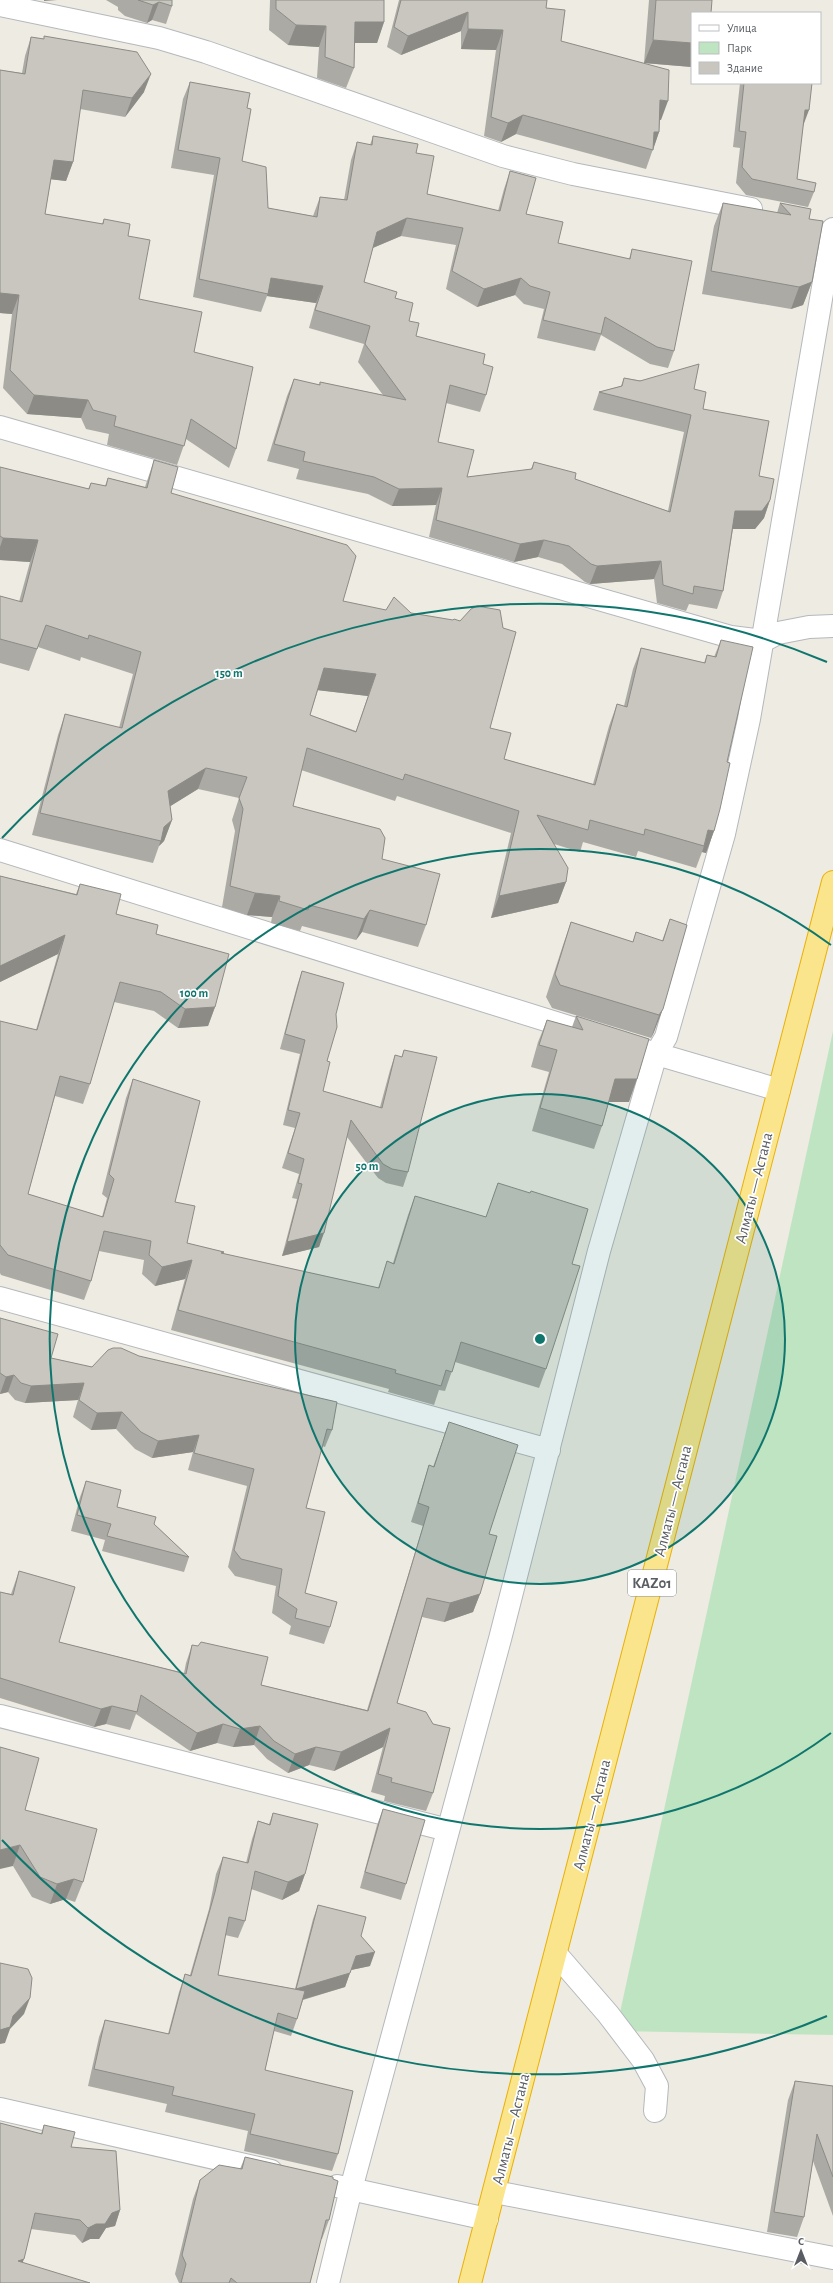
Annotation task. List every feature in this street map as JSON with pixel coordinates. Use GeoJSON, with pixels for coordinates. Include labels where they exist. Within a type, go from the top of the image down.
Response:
{"type":"FeatureCollection","features":[{"type":"Feature","properties":{"kind":"highway","name":"Алматы — Астана"},"geometry":{"type":"LineString","coordinates":[[470,2283],[495,2192],[833,882]]}},
{"type":"Feature","properties":{"kind":"street"},"geometry":{"type":"LineString","coordinates":[[0,5],[166,40],[503,156],[573,174],[774,213]]}},
{"type":"Feature","properties":{"kind":"street"},"geometry":{"type":"LineString","coordinates":[[811,221],[833,225]]}},
{"type":"Feature","properties":{"kind":"street"},"geometry":{"type":"LineString","coordinates":[[328,2283],[351,2189],[549,1450],[599,1251],[656,1054],[666,1037],[724,834],[749,719],[833,229]]}},
{"type":"Feature","properties":{"kind":"street"},"geometry":{"type":"LineString","coordinates":[[0,427],[731,637],[763,641],[778,633],[809,627],[833,626]]}},
{"type":"Feature","properties":{"kind":"street"},"geometry":{"type":"LineString","coordinates":[[0,850],[592,1034]]}},
{"type":"Feature","properties":{"kind":"street"},"geometry":{"type":"LineString","coordinates":[[621,1043],[779,1090]]}},
{"type":"Feature","properties":{"kind":"street"},"geometry":{"type":"LineString","coordinates":[[0,1298],[549,1450]]}},
{"type":"Feature","properties":{"kind":"street"},"geometry":{"type":"LineString","coordinates":[[0,1716],[448,1830]]}},
{"type":"Feature","properties":{"kind":"street"},"geometry":{"type":"LineString","coordinates":[[556,1954],[608,2014],[643,2060],[657,2086],[655,2111]]}},
{"type":"Feature","properties":{"kind":"street"},"geometry":{"type":"LineString","coordinates":[[0,2109],[290,2175]]}},
{"type":"Feature","properties":{"kind":"street"},"geometry":{"type":"LineString","coordinates":[[321,2182],[487,2219]]}},
{"type":"Feature","properties":{"kind":"street"},"geometry":{"type":"LineString","coordinates":[[495,2192],[833,2258]]}},
{"type":"Feature","properties":{"kind":"green space"},"geometry":{"type":"Polygon","coordinates":[[[833,1031],[833,2035],[616,2031],[833,1031]]]}},
{"type":"Feature","properties":{"kind":"building"},"geometry":{"type":"Polygon","coordinates":[[[138,0],[172,0],[172,6],[159,2],[153,5],[138,0]]]}},
{"type":"Feature","properties":{"kind":"building"},"geometry":{"type":"Polygon","coordinates":[[[276,0],[384,0],[384,22],[355,22],[354,68],[325,57],[326,26],[296,25],[276,9],[276,0]]]}},
{"type":"Feature","properties":{"kind":"building"},"geometry":{"type":"Polygon","coordinates":[[[401,0],[547,0],[546,8],[565,10],[561,41],[669,70],[668,101],[660,100],[659,132],[654,132],[653,150],[523,115],[508,123],[491,117],[503,30],[468,29],[468,12],[408,36],[394,27],[401,0]]]}},
{"type":"Feature","properties":{"kind":"building"},"geometry":{"type":"Polygon","coordinates":[[[656,0],[712,0],[711,12],[691,12],[691,43],[653,40],[656,0]]]}},
{"type":"Feature","properties":{"kind":"building"},"geometry":{"type":"Polygon","coordinates":[[[44,36],[137,52],[151,74],[132,98],[83,90],[73,162],[54,160],[45,214],[103,224],[104,219],[130,224],[128,236],[150,240],[139,299],[202,312],[194,352],[253,367],[236,449],[191,419],[184,446],[114,426],[116,416],[93,410],[88,400],[34,395],[10,370],[19,295],[0,293],[0,70],[25,74],[31,37],[44,39],[44,36]]]}},
{"type":"Feature","properties":{"kind":"building"},"geometry":{"type":"Polygon","coordinates":[[[190,82],[250,93],[247,108],[251,109],[242,161],[266,167],[268,208],[317,217],[320,197],[347,200],[357,142],[372,145],[373,136],[418,144],[416,153],[434,156],[427,194],[500,211],[510,171],[536,178],[526,214],[563,222],[558,243],[630,259],[632,249],[692,261],[674,351],[657,347],[605,317],[601,334],[543,320],[550,292],[530,286],[521,278],[484,289],[452,271],[463,228],[407,218],[377,232],[364,282],[397,292],[395,298],[413,303],[409,321],[419,323],[416,336],[485,354],[483,364],[493,367],[486,395],[450,385],[438,442],[474,450],[467,477],[532,469],[534,462],[576,473],[575,479],[670,512],[691,415],[599,392],[622,386],[624,378],[640,381],[699,364],[694,389],[706,392],[703,409],[769,421],[759,476],[774,479],[770,500],[762,511],[735,511],[723,591],[694,586],[693,594],[663,585],[661,561],[597,566],[591,564],[569,546],[544,540],[520,544],[436,520],[442,488],[399,489],[374,477],[303,461],[305,452],[274,444],[294,379],[320,385],[320,382],[406,400],[365,344],[370,326],[315,310],[323,286],[271,278],[268,294],[199,279],[220,158],[178,150],[190,82]]]}},
{"type":"Feature","properties":{"kind":"building"},"geometry":{"type":"Polygon","coordinates":[[[744,84],[812,84],[809,110],[805,110],[797,179],[816,183],[814,192],[752,179],[742,167],[746,132],[739,131],[744,84]]]}},
{"type":"Feature","properties":{"kind":"building"},"geometry":{"type":"Polygon","coordinates":[[[723,203],[791,215],[780,203],[811,209],[809,219],[823,221],[812,282],[799,287],[711,271],[723,203]]]}},
{"type":"Feature","properties":{"kind":"building"},"geometry":{"type":"Polygon","coordinates":[[[154,460],[178,467],[171,493],[347,545],[356,556],[343,601],[386,610],[394,597],[411,613],[460,621],[471,609],[477,606],[500,610],[503,628],[516,632],[490,728],[511,733],[504,759],[595,785],[617,704],[627,707],[641,648],[705,663],[707,655],[716,657],[721,640],[753,647],[727,762],[730,763],[714,831],[708,830],[704,846],[645,829],[644,835],[590,820],[588,830],[537,815],[568,868],[566,882],[499,896],[519,811],[405,774],[403,780],[307,748],[293,806],[380,829],[385,838],[382,859],[440,874],[426,925],[370,910],[364,919],[309,905],[308,910],[279,901],[280,896],[255,893],[230,886],[243,809],[239,798],[247,777],[206,768],[168,791],[172,820],[164,827],[161,841],[40,813],[65,714],[122,728],[141,652],[89,635],[88,639],[46,625],[37,649],[0,639],[0,596],[22,602],[38,540],[3,538],[0,536],[0,467],[89,489],[91,483],[106,486],[108,478],[147,488],[154,460]],[[324,668],[310,715],[356,732],[376,674],[324,668]]]}},
{"type":"Feature","properties":{"kind":"building"},"geometry":{"type":"Polygon","coordinates":[[[0,876],[77,895],[80,884],[121,894],[116,914],[158,925],[156,934],[229,954],[215,1007],[185,1009],[161,992],[120,982],[90,1084],[60,1076],[28,1194],[103,1217],[114,1179],[109,1174],[133,1079],[200,1101],[175,1202],[195,1206],[187,1243],[224,1252],[221,1253],[379,1288],[387,1261],[394,1264],[415,1196],[486,1217],[498,1183],[530,1193],[531,1191],[588,1209],[572,1264],[580,1266],[546,1369],[461,1342],[452,1372],[446,1370],[441,1386],[395,1373],[396,1370],[178,1310],[192,1260],[162,1267],[149,1255],[151,1241],[104,1231],[91,1281],[8,1255],[0,1245],[0,1021],[37,1030],[65,935],[0,966],[0,876]]]}},
{"type":"Feature","properties":{"kind":"building"},"geometry":{"type":"Polygon","coordinates":[[[670,919],[687,925],[663,1009],[659,1015],[560,985],[555,974],[571,922],[633,942],[636,932],[663,941],[670,919]]]}},
{"type":"Feature","properties":{"kind":"building"},"geometry":{"type":"Polygon","coordinates":[[[302,971],[344,983],[336,1014],[337,1027],[327,1061],[330,1062],[323,1091],[382,1108],[395,1055],[402,1057],[404,1050],[437,1057],[408,1172],[392,1169],[383,1164],[351,1120],[324,1233],[287,1242],[302,1184],[298,1183],[304,1159],[288,1153],[300,1113],[288,1110],[305,1040],[285,1034],[302,971]]]}},
{"type":"Feature","properties":{"kind":"building"},"geometry":{"type":"Polygon","coordinates":[[[576,1016],[649,1039],[637,1079],[615,1079],[602,1126],[540,1108],[557,1050],[539,1045],[547,1020],[583,1030],[576,1016]]]}},
{"type":"Feature","properties":{"kind":"building"},"geometry":{"type":"Polygon","coordinates":[[[0,1318],[58,1334],[51,1358],[92,1367],[108,1350],[113,1348],[121,1348],[139,1356],[337,1402],[332,1430],[327,1429],[306,1508],[325,1512],[305,1593],[337,1602],[330,1627],[295,1618],[297,1609],[278,1596],[282,1569],[241,1559],[234,1550],[254,1469],[194,1453],[199,1435],[158,1441],[141,1432],[122,1412],[97,1413],[79,1400],[84,1383],[31,1386],[21,1383],[14,1375],[6,1377],[0,1373],[0,1318]]]}},
{"type":"Feature","properties":{"kind":"building"},"geometry":{"type":"Polygon","coordinates":[[[449,1422],[518,1445],[489,1534],[497,1536],[480,1594],[450,1603],[427,1598],[397,1703],[426,1712],[433,1724],[450,1728],[433,1793],[391,1782],[392,1778],[378,1774],[390,1728],[341,1752],[316,1747],[295,1754],[274,1741],[260,1726],[240,1729],[223,1724],[197,1733],[141,1695],[137,1712],[112,1706],[101,1709],[0,1678],[0,1592],[13,1595],[19,1571],[75,1587],[59,1642],[186,1674],[192,1645],[198,1646],[201,1642],[268,1657],[261,1685],[368,1711],[429,1507],[418,1503],[429,1465],[434,1467],[449,1422]]]}},
{"type":"Feature","properties":{"kind":"building"},"geometry":{"type":"Polygon","coordinates":[[[86,1481],[121,1490],[117,1507],[156,1517],[154,1524],[189,1557],[107,1536],[111,1524],[77,1515],[86,1481]]]}},
{"type":"Feature","properties":{"kind":"building"},"geometry":{"type":"Polygon","coordinates":[[[0,1747],[39,1758],[25,1810],[97,1829],[83,1882],[74,1879],[57,1884],[40,1877],[20,1845],[0,1850],[0,1747]]]}},
{"type":"Feature","properties":{"kind":"building"},"geometry":{"type":"Polygon","coordinates":[[[383,1809],[425,1820],[406,1884],[365,1872],[383,1809]]]}},
{"type":"Feature","properties":{"kind":"building"},"geometry":{"type":"Polygon","coordinates":[[[273,1813],[318,1824],[305,1874],[288,1882],[255,1871],[245,1921],[229,1917],[218,1975],[305,1991],[297,2019],[278,2013],[265,2070],[353,2091],[338,2154],[250,2134],[255,2114],[172,2095],[174,2087],[94,2069],[105,2020],[169,2034],[185,1974],[191,1976],[215,1892],[223,1857],[248,1863],[258,1821],[270,1825],[273,1813]]]}},
{"type":"Feature","properties":{"kind":"building"},"geometry":{"type":"Polygon","coordinates":[[[318,1905],[366,1917],[361,1936],[375,1952],[356,1956],[350,1973],[296,1989],[318,1905]]]}},
{"type":"Feature","properties":{"kind":"building"},"geometry":{"type":"Polygon","coordinates":[[[0,1963],[28,1969],[32,1978],[30,1998],[13,2016],[10,2027],[0,2030],[0,1963]]]}},
{"type":"Feature","properties":{"kind":"building"},"geometry":{"type":"Polygon","coordinates":[[[795,2081],[833,2086],[833,2177],[817,2134],[804,2217],[774,2212],[795,2081]]]}},
{"type":"Feature","properties":{"kind":"building"},"geometry":{"type":"Polygon","coordinates":[[[0,2123],[42,2134],[44,2125],[75,2132],[71,2147],[116,2151],[120,2210],[112,2213],[105,2224],[96,2224],[88,2228],[80,2220],[35,2213],[24,2259],[18,2261],[90,2283],[0,2283],[0,2123]]]}},
{"type":"Feature","properties":{"kind":"building"},"geometry":{"type":"Polygon","coordinates":[[[245,2157],[333,2177],[333,2179],[338,2181],[329,2220],[326,2220],[310,2283],[237,2283],[231,2278],[229,2283],[181,2283],[186,2264],[182,2255],[200,2180],[219,2165],[242,2169],[245,2157]]]}}]}
